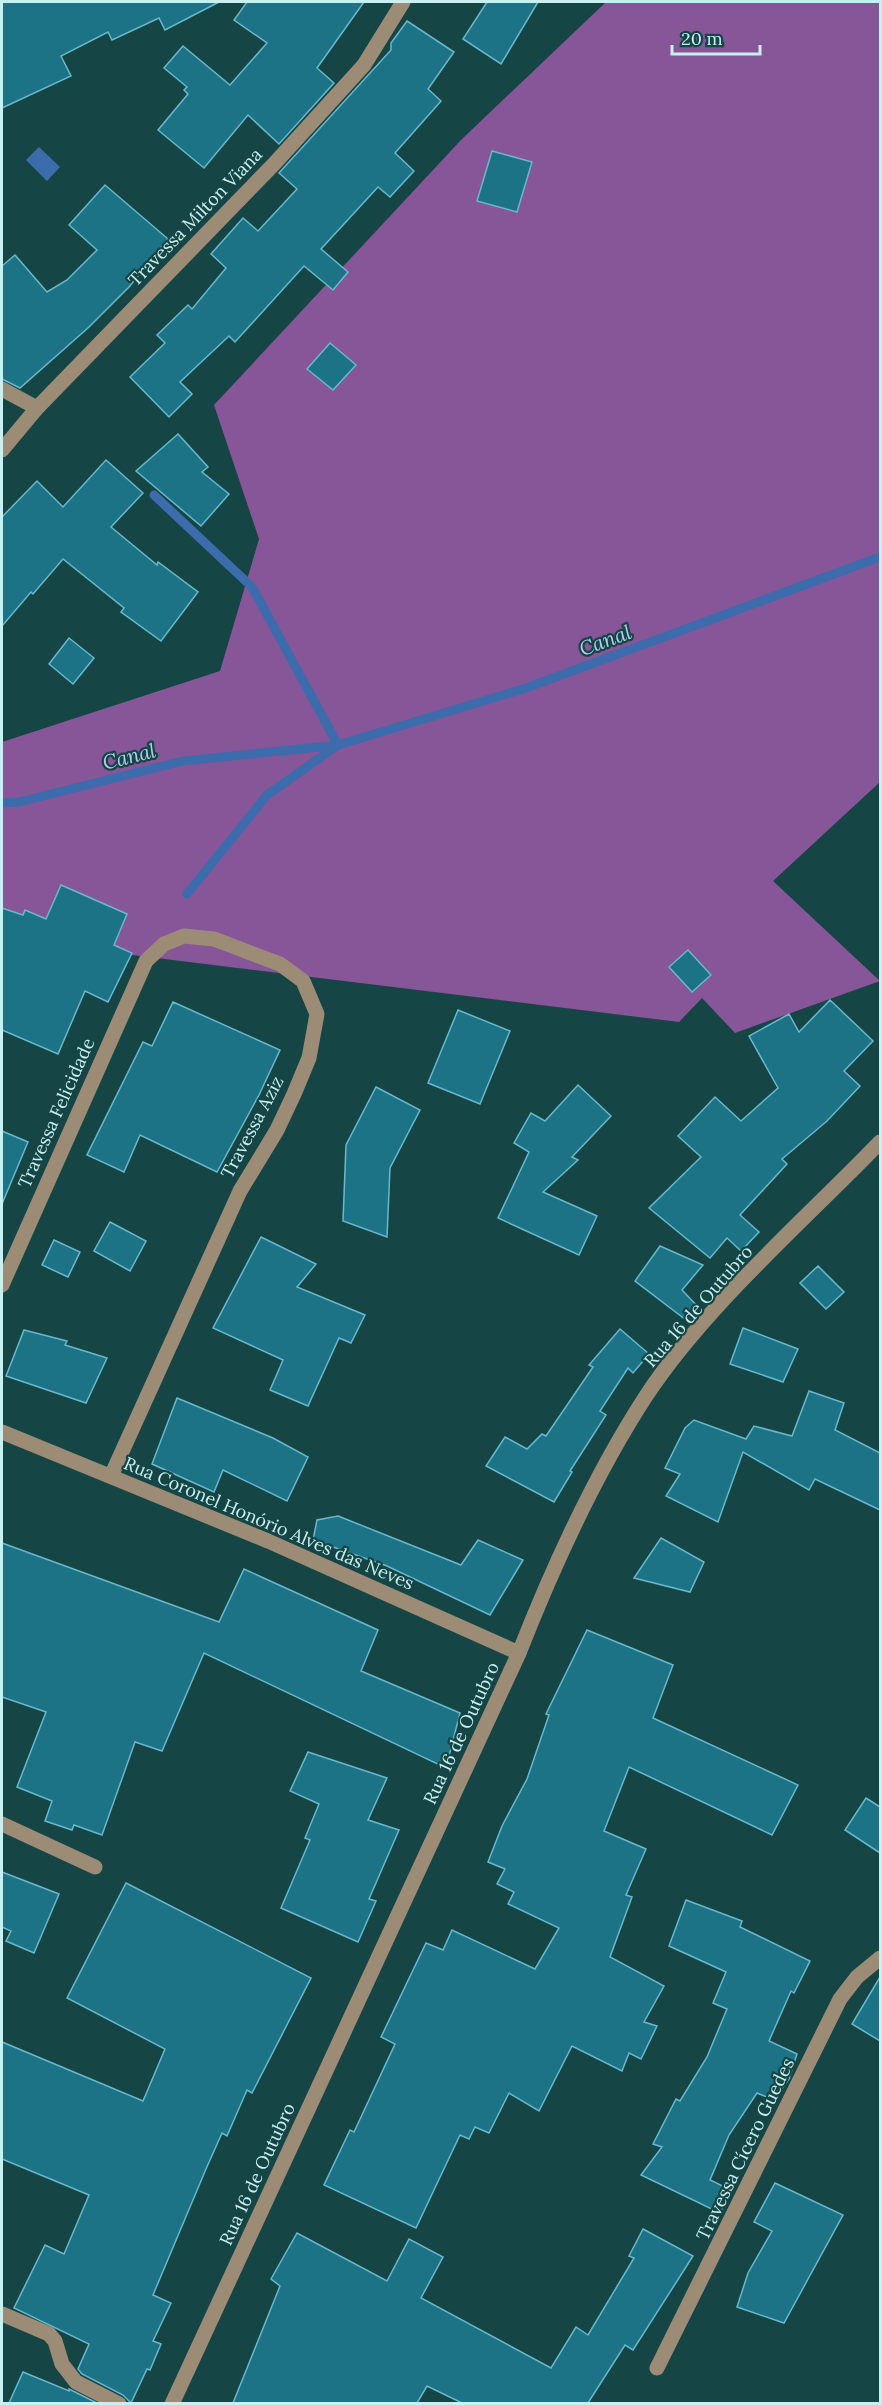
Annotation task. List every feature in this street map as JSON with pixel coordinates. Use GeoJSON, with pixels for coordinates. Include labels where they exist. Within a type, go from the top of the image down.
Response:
{"type":"FeatureCollection","features":[{"type":"Feature","properties":{"kind":"street","name":"Travessa Milton Viana"},"geometry":{"type":"LineString","coordinates":[[2,450],[37,408],[274,164],[350,82],[364,65],[403,2]]}},
{"type":"Feature","properties":{"kind":"street"},"geometry":{"type":"LineString","coordinates":[[2,389],[37,408]]}},
{"type":"Feature","properties":{"kind":"street","name":"Travessa Aziz"},"geometry":{"type":"LineString","coordinates":[[111,1476],[240,1191],[277,1130],[294,1094],[309,1058],[317,1014],[303,981],[280,964],[214,939],[184,936],[164,944],[146,961],[132,989]]}},
{"type":"Feature","properties":{"kind":"street","name":"Travessa Felicidade"},"geometry":{"type":"LineString","coordinates":[[2,1285],[132,989]]}},
{"type":"Feature","properties":{"kind":"street","name":"Rua 16 de Outubro"},"geometry":{"type":"LineString","coordinates":[[172,2403],[519,1653],[555,1563],[601,1473],[647,1396],[684,1347],[742,1281],[880,1142]]}},
{"type":"Feature","properties":{"kind":"street","name":"Rua Coronel Honório Alves das Neves"},"geometry":{"type":"LineString","coordinates":[[2,1431],[268,1541],[519,1653]]}},
{"type":"Feature","properties":{"kind":"street"},"geometry":{"type":"LineString","coordinates":[[2,1824],[95,1867]]}},
{"type":"Feature","properties":{"kind":"street","name":"Travessa Cícero Guedes"},"geometry":{"type":"LineString","coordinates":[[657,2368],[840,1999],[856,1977],[880,1958]]}},
{"type":"Feature","properties":{"kind":"street"},"geometry":{"type":"LineString","coordinates":[[2,2314],[49,2334],[56,2341],[62,2364],[76,2382],[119,2403]]}},
{"type":"Feature","properties":{"kind":"shaded area"},"geometry":{"type":"Polygon","coordinates":[[[606,2],[880,2],[880,782],[773,881],[880,981],[735,1033],[702,998],[679,1022],[2,939],[2,742],[220,671],[259,539],[214,405],[461,140],[606,2]]]}},
{"type":"Feature","properties":{"kind":"water"},"geometry":{"type":"Polygon","coordinates":[[[39,147],[60,167],[47,181],[26,160],[39,147]]]}},
{"type":"Feature","properties":{"kind":"building"},"geometry":{"type":"Polygon","coordinates":[[[2,2],[219,2],[165,30],[159,18],[112,40],[108,32],[61,56],[71,76],[2,108],[2,2]]]}},
{"type":"Feature","properties":{"kind":"building"},"geometry":{"type":"Polygon","coordinates":[[[247,2],[364,2],[317,68],[334,83],[279,144],[248,115],[204,168],[158,130],[188,94],[184,90],[187,87],[164,68],[183,46],[230,85],[267,43],[234,20],[247,2]]]}},
{"type":"Feature","properties":{"kind":"building"},"geometry":{"type":"Polygon","coordinates":[[[487,2],[538,2],[501,64],[463,39],[487,2]]]}},
{"type":"Feature","properties":{"kind":"building"},"geometry":{"type":"Polygon","coordinates":[[[407,21],[454,52],[428,89],[441,101],[395,153],[414,171],[390,197],[378,187],[321,249],[348,272],[333,290],[304,266],[235,342],[229,336],[180,382],[192,394],[169,417],[130,377],[165,343],[157,335],[188,305],[192,309],[226,268],[211,254],[243,218],[258,231],[297,189],[279,173],[391,50],[391,43],[407,21]]]}},
{"type":"Feature","properties":{"kind":"building"},"geometry":{"type":"Polygon","coordinates":[[[492,151],[532,162],[517,212],[477,201],[492,151]]]}},
{"type":"Feature","properties":{"kind":"building"},"geometry":{"type":"Polygon","coordinates":[[[105,185],[168,239],[129,287],[89,327],[20,388],[2,379],[2,266],[15,255],[47,292],[67,280],[97,250],[69,225],[105,185]]]}},
{"type":"Feature","properties":{"kind":"building"},"geometry":{"type":"Polygon","coordinates":[[[330,343],[356,365],[333,390],[307,369],[330,343]]]}},
{"type":"Feature","properties":{"kind":"building"},"geometry":{"type":"Polygon","coordinates":[[[178,434],[208,467],[202,472],[229,494],[201,526],[136,471],[178,434]]]}},
{"type":"Feature","properties":{"kind":"building"},"geometry":{"type":"Polygon","coordinates":[[[106,460],[143,493],[111,527],[157,565],[158,562],[198,592],[161,641],[121,612],[124,608],[63,559],[2,626],[2,517],[37,481],[63,507],[106,460]]]}},
{"type":"Feature","properties":{"kind":"building"},"geometry":{"type":"Polygon","coordinates":[[[69,638],[94,658],[73,684],[49,664],[69,638]]]}},
{"type":"Feature","properties":{"kind":"building"},"geometry":{"type":"Polygon","coordinates":[[[61,885],[127,914],[114,945],[132,953],[108,1002],[85,991],[58,1054],[2,1030],[2,908],[23,915],[25,910],[46,919],[61,885]]]}},
{"type":"Feature","properties":{"kind":"building"},"geometry":{"type":"Polygon","coordinates":[[[688,950],[711,975],[692,992],[669,967],[688,950]]]}},
{"type":"Feature","properties":{"kind":"building"},"geometry":{"type":"Polygon","coordinates":[[[830,1000],[873,1041],[844,1071],[860,1086],[827,1121],[782,1159],[787,1164],[740,1215],[759,1232],[741,1251],[727,1238],[710,1258],[649,1208],[701,1157],[678,1136],[715,1097],[741,1121],[778,1088],[749,1036],[789,1014],[799,1032],[830,1000]]]}},
{"type":"Feature","properties":{"kind":"building"},"geometry":{"type":"Polygon","coordinates":[[[173,1002],[280,1050],[259,1095],[217,1172],[140,1135],[124,1172],[87,1155],[143,1042],[152,1046],[173,1002]]]}},
{"type":"Feature","properties":{"kind":"building"},"geometry":{"type":"Polygon","coordinates":[[[458,1010],[510,1031],[480,1104],[428,1083],[458,1010]]]}},
{"type":"Feature","properties":{"kind":"building"},"geometry":{"type":"Polygon","coordinates":[[[578,1085],[611,1116],[572,1157],[578,1160],[543,1192],[597,1216],[579,1255],[498,1218],[529,1152],[514,1143],[531,1113],[545,1121],[578,1085]]]}},
{"type":"Feature","properties":{"kind":"building"},"geometry":{"type":"Polygon","coordinates":[[[376,1087],[420,1110],[390,1168],[387,1237],[343,1221],[346,1145],[376,1087]]]}},
{"type":"Feature","properties":{"kind":"building"},"geometry":{"type":"Polygon","coordinates":[[[2,1131],[28,1142],[2,1204],[2,1131]]]}},
{"type":"Feature","properties":{"kind":"building"},"geometry":{"type":"Polygon","coordinates":[[[110,1222],[146,1241],[130,1271],[94,1251],[110,1222]]]}},
{"type":"Feature","properties":{"kind":"building"},"geometry":{"type":"Polygon","coordinates":[[[261,1237],[316,1264],[297,1287],[365,1315],[351,1343],[339,1338],[308,1406],[270,1390],[283,1360],[213,1328],[261,1237]]]}},
{"type":"Feature","properties":{"kind":"building"},"geometry":{"type":"Polygon","coordinates":[[[54,1240],[80,1252],[68,1277],[42,1265],[54,1240]]]}},
{"type":"Feature","properties":{"kind":"building"},"geometry":{"type":"Polygon","coordinates":[[[660,1246],[703,1265],[682,1290],[701,1310],[690,1323],[635,1281],[660,1246]]]}},
{"type":"Feature","properties":{"kind":"building"},"geometry":{"type":"Polygon","coordinates":[[[818,1266],[844,1292],[826,1309],[800,1283],[818,1266]]]}},
{"type":"Feature","properties":{"kind":"building"},"geometry":{"type":"Polygon","coordinates":[[[743,1328],[798,1349],[783,1382],[730,1364],[743,1328]]]}},
{"type":"Feature","properties":{"kind":"building"},"geometry":{"type":"Polygon","coordinates":[[[620,1329],[649,1354],[633,1373],[628,1368],[600,1411],[606,1415],[570,1471],[572,1472],[554,1502],[486,1466],[505,1437],[527,1449],[542,1434],[546,1436],[593,1367],[589,1365],[620,1329]]]}},
{"type":"Feature","properties":{"kind":"building"},"geometry":{"type":"Polygon","coordinates":[[[24,1330],[67,1341],[65,1345],[107,1358],[86,1403],[6,1376],[24,1330]]]}},
{"type":"Feature","properties":{"kind":"building"},"geometry":{"type":"Polygon","coordinates":[[[809,1391],[844,1403],[835,1430],[880,1453],[880,1510],[815,1479],[809,1490],[743,1452],[718,1522],[666,1496],[680,1474],[665,1468],[685,1428],[694,1420],[746,1439],[754,1426],[792,1436],[809,1391]]]}},
{"type":"Feature","properties":{"kind":"building"},"geometry":{"type":"Polygon","coordinates":[[[177,1398],[273,1438],[308,1457],[287,1501],[223,1470],[214,1492],[152,1464],[177,1398]]]}},
{"type":"Feature","properties":{"kind":"building"},"geometry":{"type":"Polygon","coordinates":[[[338,1516],[461,1565],[478,1540],[523,1560],[490,1615],[387,1566],[313,1540],[317,1520],[338,1516]]]}},
{"type":"Feature","properties":{"kind":"building"},"geometry":{"type":"Polygon","coordinates":[[[661,1538],[704,1562],[690,1592],[634,1578],[661,1538]]]}},
{"type":"Feature","properties":{"kind":"building"},"geometry":{"type":"Polygon","coordinates":[[[2,1543],[219,1622],[244,1569],[378,1630],[361,1671],[460,1713],[446,1768],[204,1653],[162,1751],[135,1742],[102,1835],[74,1825],[72,1830],[45,1821],[52,1801],[17,1787],[46,1712],[2,1697],[2,1543]]]}},
{"type":"Feature","properties":{"kind":"building"},"geometry":{"type":"Polygon","coordinates":[[[587,1630],[673,1665],[653,1718],[798,1785],[772,1835],[629,1767],[604,1831],[646,1849],[626,1895],[632,1897],[610,1957],[664,1986],[644,2022],[657,2026],[641,2059],[629,2053],[622,2071],[572,2046],[539,2111],[509,2093],[489,2133],[475,2127],[469,2139],[460,2135],[416,2228],[324,2185],[350,2130],[354,2132],[395,2044],[381,2037],[426,1943],[443,1950],[452,1930],[535,1969],[559,1928],[508,1904],[514,1892],[497,1884],[505,1869],[488,1862],[502,1826],[527,1779],[549,1715],[546,1714],[587,1630]]]}},
{"type":"Feature","properties":{"kind":"building"},"geometry":{"type":"Polygon","coordinates":[[[308,1752],[387,1778],[368,1820],[399,1830],[369,1899],[376,1901],[358,1942],[281,1908],[310,1840],[305,1838],[319,1804],[290,1791],[308,1752]]]}},
{"type":"Feature","properties":{"kind":"building"},"geometry":{"type":"Polygon","coordinates":[[[866,1798],[880,1807],[880,1853],[845,1830],[866,1798]]]}},
{"type":"Feature","properties":{"kind":"building"},"geometry":{"type":"Polygon","coordinates":[[[2,1872],[59,1894],[34,1953],[6,1941],[11,1931],[2,1927],[2,1872]]]}},
{"type":"Feature","properties":{"kind":"building"},"geometry":{"type":"Polygon","coordinates":[[[126,1883],[311,1978],[252,2093],[247,2090],[227,2136],[222,2133],[206,2169],[153,2295],[171,2303],[153,2341],[161,2344],[150,2370],[147,2369],[131,2403],[123,2395],[82,2374],[78,2369],[89,2344],[14,2308],[45,2245],[64,2254],[89,2195],[2,2159],[2,2042],[143,2101],[165,2049],[67,1998],[126,1883]]]}},
{"type":"Feature","properties":{"kind":"building"},"geometry":{"type":"Polygon","coordinates":[[[686,1900],[742,1921],[740,1927],[810,1961],[794,1993],[791,1991],[769,2041],[797,2054],[789,2079],[774,2100],[757,2093],[729,2135],[710,2180],[731,2190],[720,2213],[641,2175],[662,2147],[653,2144],[676,2099],[680,2101],[707,2057],[727,2009],[713,2003],[726,1972],[669,1946],[686,1900]]]}},
{"type":"Feature","properties":{"kind":"building"},"geometry":{"type":"Polygon","coordinates":[[[880,1977],[880,2041],[852,2024],[880,1977]]]}},
{"type":"Feature","properties":{"kind":"building"},"geometry":{"type":"Polygon","coordinates":[[[775,2183],[843,2215],[784,2323],[737,2307],[748,2273],[772,2231],[754,2222],[775,2183]]]}},
{"type":"Feature","properties":{"kind":"building"},"geometry":{"type":"Polygon","coordinates":[[[643,2229],[693,2256],[633,2350],[625,2345],[588,2403],[462,2403],[427,2386],[417,2403],[233,2403],[280,2286],[271,2279],[297,2233],[387,2281],[409,2239],[443,2257],[421,2298],[551,2368],[576,2327],[588,2335],[634,2258],[629,2256],[643,2229]]]}},
{"type":"Feature","properties":{"kind":"building"},"geometry":{"type":"Polygon","coordinates":[[[23,2372],[69,2391],[69,2389],[97,2403],[9,2403],[23,2372]]]}},
{"type":"Feature","properties":{"kind":"waterway","name":"Canal"},"geometry":{"type":"LineString","coordinates":[[154,495],[252,587],[338,745],[267,795],[187,894]]}},
{"type":"Feature","properties":{"kind":"waterway","name":"Canal"},"geometry":{"type":"LineString","coordinates":[[2,803],[19,802],[183,761],[338,745],[526,688],[880,557]]}}]}
